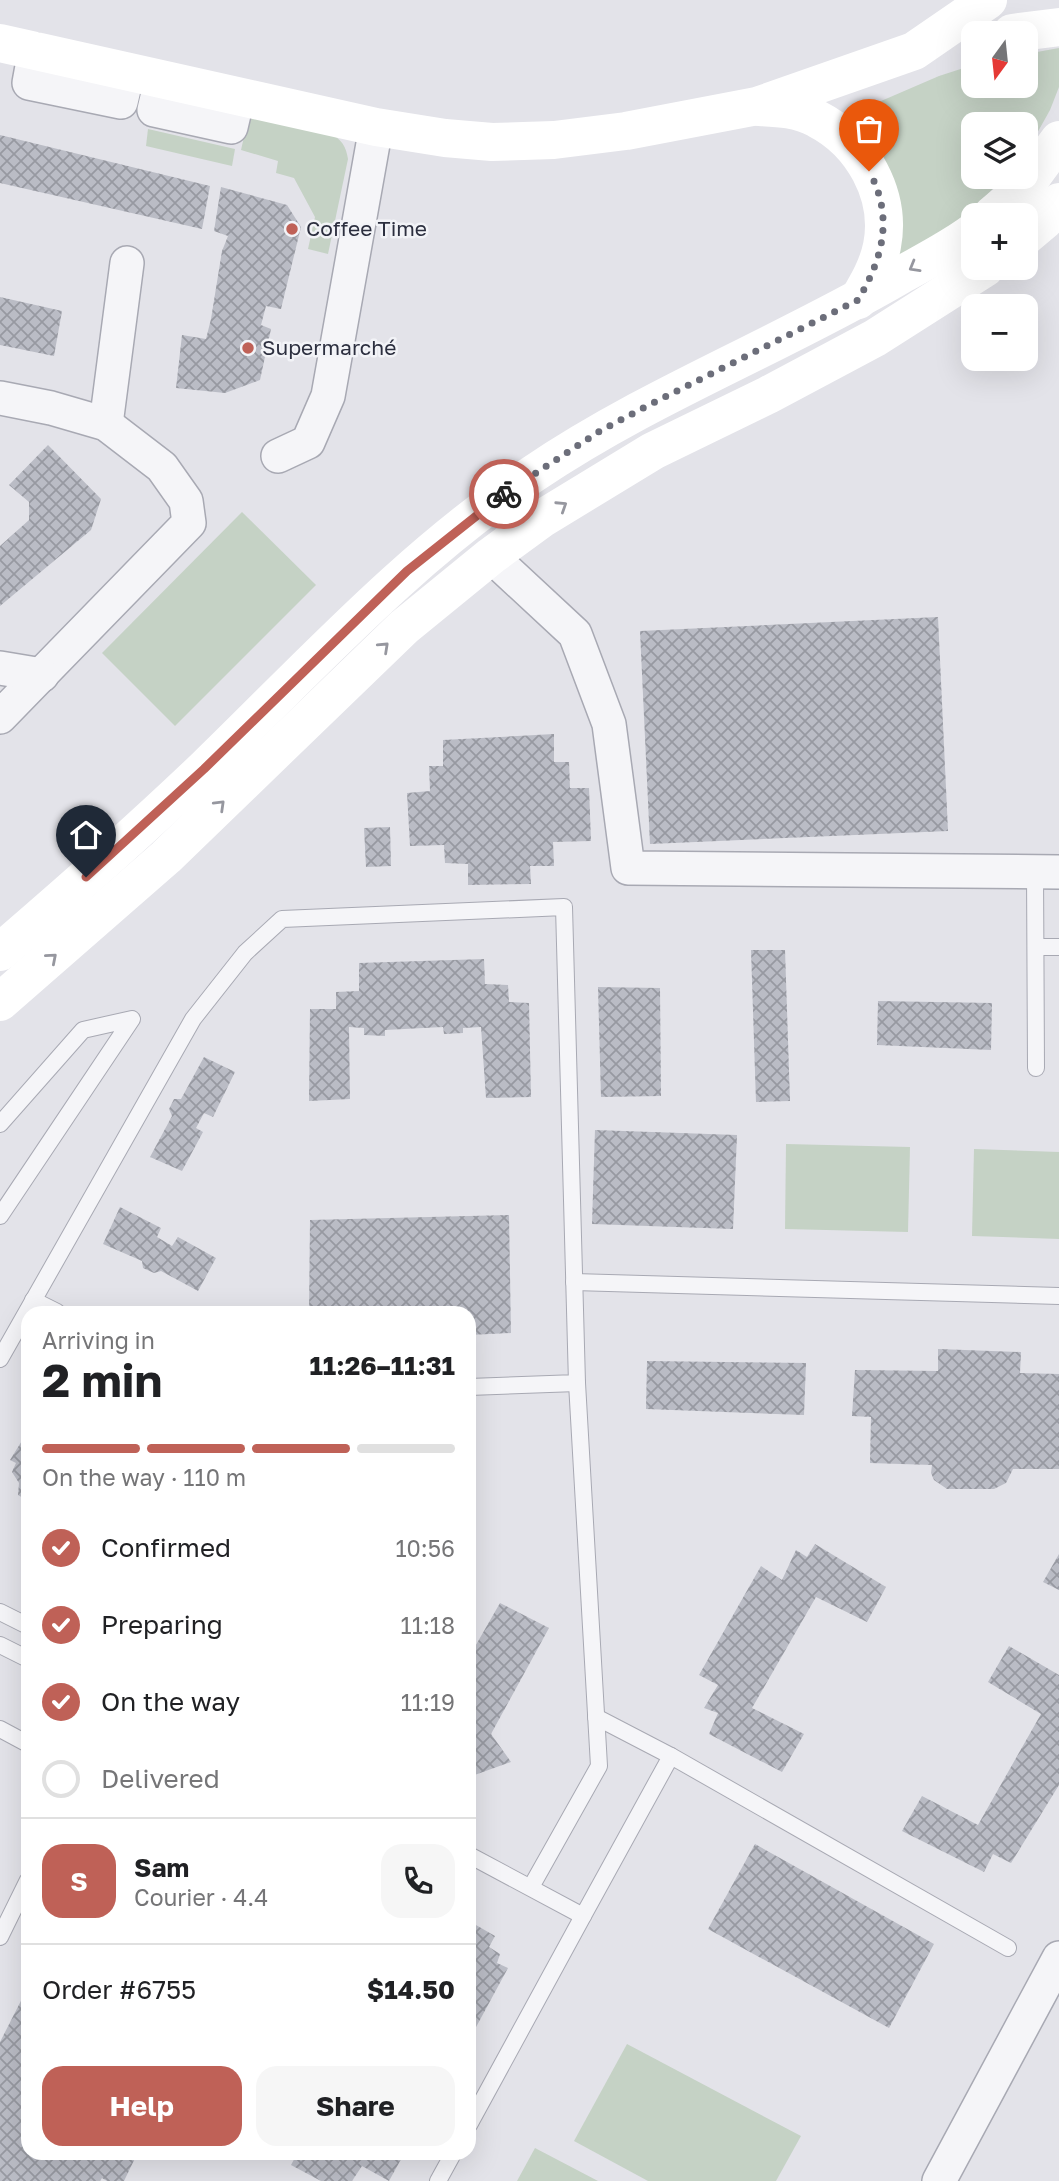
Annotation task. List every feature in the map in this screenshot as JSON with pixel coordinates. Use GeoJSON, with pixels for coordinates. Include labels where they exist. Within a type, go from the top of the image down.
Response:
{"type":"FeatureCollection","features":[{"type":"Feature","properties":{"kind":"main road"},"geometry":{"type":"LineString","coordinates":[[914,51],[988,0]]}},
{"type":"Feature","properties":{"kind":"main road"},"geometry":{"type":"LineString","coordinates":[[1038,30],[1059,27]]}},
{"type":"Feature","properties":{"kind":"main road"},"geometry":{"type":"LineString","coordinates":[[18,46],[376,127],[444,138],[492,142],[554,140],[626,131],[757,106],[914,51],[961,43]]}},
{"type":"Feature","properties":{"kind":"main road"},"geometry":{"type":"LineString","coordinates":[[757,106],[787,108],[816,118],[842,135],[862,158],[877,185],[883,214],[882,245],[874,274],[858,300]]}},
{"type":"Feature","properties":{"kind":"main road"},"geometry":{"type":"LineString","coordinates":[[1006,203],[1023,188],[1059,140]]}},
{"type":"Feature","properties":{"kind":"main road"},"geometry":{"type":"LineString","coordinates":[[1038,226],[1059,202]]}},
{"type":"Feature","properties":{"kind":"main road"},"geometry":{"type":"LineString","coordinates":[[0,952],[166,804],[407,571],[468,520],[600,431],[670,393],[742,360],[858,300],[961,239]]}},
{"type":"Feature","properties":{"kind":"main road"},"geometry":{"type":"LineString","coordinates":[[0,1002],[166,857],[404,627],[491,556],[554,511],[641,457],[768,395],[875,338],[966,280]]}},
{"type":"Feature","properties":{"kind":"street"},"geometry":{"type":"LineString","coordinates":[[278,456],[308,442],[328,396],[376,127]]}},
{"type":"Feature","properties":{"kind":"street"},"geometry":{"type":"LineString","coordinates":[[106,424],[127,262]]}},
{"type":"Feature","properties":{"kind":"street"},"geometry":{"type":"LineString","coordinates":[[0,398],[51,408],[106,424],[162,467],[186,501],[189,523],[0,717]]}},
{"type":"Feature","properties":{"kind":"street"},"geometry":{"type":"LineString","coordinates":[[491,556],[575,634],[609,724],[628,867],[1047,872]]}},
{"type":"Feature","properties":{"kind":"street"},"geometry":{"type":"LineString","coordinates":[[0,668],[42,675]]}},
{"type":"Feature","properties":{"kind":"street"},"geometry":{"type":"LineString","coordinates":[[939,2181],[1059,1958]]}},
{"type":"Feature","properties":{"kind":"lane"},"geometry":{"type":"LineString","coordinates":[[1037,1068],[1036,947],[1047,872]]}},
{"type":"Feature","properties":{"kind":"lane"},"geometry":{"type":"LineString","coordinates":[[30,1306],[193,1019],[245,953],[282,919],[564,907],[577,1383],[599,1766],[531,1887]]}},
{"type":"Feature","properties":{"kind":"lane"},"geometry":{"type":"LineString","coordinates":[[1036,947],[1059,947]]}},
{"type":"Feature","properties":{"kind":"lane"},"geometry":{"type":"LineString","coordinates":[[0,1124],[83,1030],[132,1019],[0,1216]]}},
{"type":"Feature","properties":{"kind":"lane"},"geometry":{"type":"LineString","coordinates":[[574,1283],[1059,1296]]}},
{"type":"Feature","properties":{"kind":"lane"},"geometry":{"type":"LineString","coordinates":[[33,1300],[45,1306]]}},
{"type":"Feature","properties":{"kind":"lane"},"geometry":{"type":"LineString","coordinates":[[0,1359],[21,1321]]}},
{"type":"Feature","properties":{"kind":"lane"},"geometry":{"type":"LineString","coordinates":[[476,1387],[577,1383]]}},
{"type":"Feature","properties":{"kind":"lane"},"geometry":{"type":"LineString","coordinates":[[0,1612],[21,1622]]}},
{"type":"Feature","properties":{"kind":"lane"},"geometry":{"type":"LineString","coordinates":[[0,1645],[21,1656]]}},
{"type":"Feature","properties":{"kind":"lane"},"geometry":{"type":"LineString","coordinates":[[596,1717],[671,1756],[1009,1948]]}},
{"type":"Feature","properties":{"kind":"lane"},"geometry":{"type":"LineString","coordinates":[[0,1729],[21,1740]]}},
{"type":"Feature","properties":{"kind":"lane"},"geometry":{"type":"LineString","coordinates":[[476,2112],[671,1756]]}},
{"type":"Feature","properties":{"kind":"lane"},"geometry":{"type":"LineString","coordinates":[[476,1859],[583,1916]]}},
{"type":"Feature","properties":{"kind":"lane"},"geometry":{"type":"LineString","coordinates":[[0,1937],[21,1894]]}},
{"type":"Feature","properties":{"kind":"lane"},"geometry":{"type":"LineString","coordinates":[[438,2181],[450,2160]]}},
{"type":"Feature","properties":{"kind":"green space"},"geometry":{"type":"Polygon","coordinates":[[[1059,48],[1059,87],[1038,132],[1038,112],[961,112],[961,189],[993,189],[978,203],[961,203],[961,220],[958,223],[890,272],[844,117],[961,69],[961,98],[1038,98],[1038,52],[1059,48]]]}},
{"type":"Feature","properties":{"kind":"green space"},"geometry":{"type":"Polygon","coordinates":[[[249,115],[330,133],[345,147],[348,159],[328,254],[308,249],[315,217],[294,178],[276,173],[278,161],[241,150],[249,115]]]}},
{"type":"Feature","properties":{"kind":"green space"},"geometry":{"type":"Polygon","coordinates":[[[148,129],[235,149],[232,166],[146,146],[148,129]]]}},
{"type":"Feature","properties":{"kind":"green space"},"geometry":{"type":"Polygon","coordinates":[[[242,512],[316,585],[175,726],[102,653],[242,512]]]}},
{"type":"Feature","properties":{"kind":"green space"},"geometry":{"type":"Polygon","coordinates":[[[786,1144],[910,1147],[908,1232],[785,1229],[786,1144]]]}},
{"type":"Feature","properties":{"kind":"green space"},"geometry":{"type":"Polygon","coordinates":[[[974,1149],[1059,1152],[1059,1239],[972,1236],[974,1149]]]}},
{"type":"Feature","properties":{"kind":"green space"},"geometry":{"type":"Polygon","coordinates":[[[627,2044],[801,2136],[776,2181],[648,2181],[574,2141],[627,2044]]]}},
{"type":"Feature","properties":{"kind":"green space"},"geometry":{"type":"Polygon","coordinates":[[[535,2148],[598,2181],[517,2181],[535,2148]]]}},
{"type":"Feature","properties":{"kind":"building"},"geometry":{"type":"Polygon","coordinates":[[[0,135],[210,186],[202,229],[0,183],[0,135]]]}},
{"type":"Feature","properties":{"kind":"building"},"geometry":{"type":"Polygon","coordinates":[[[221,187],[287,205],[301,227],[281,309],[266,306],[261,325],[271,329],[260,380],[225,393],[176,388],[182,335],[206,339],[211,319],[222,251],[228,236],[214,231],[221,187]]]}},
{"type":"Feature","properties":{"kind":"building"},"geometry":{"type":"Polygon","coordinates":[[[0,297],[62,311],[54,356],[0,345],[0,297]]]}},
{"type":"Feature","properties":{"kind":"building"},"geometry":{"type":"Polygon","coordinates":[[[48,445],[101,499],[91,530],[0,606],[0,546],[29,520],[29,502],[9,485],[48,445]]]}},
{"type":"Feature","properties":{"kind":"building"},"geometry":{"type":"Polygon","coordinates":[[[938,617],[948,831],[650,844],[640,631],[938,617]]]}},
{"type":"Feature","properties":{"kind":"building"},"geometry":{"type":"Polygon","coordinates":[[[554,734],[554,762],[569,762],[570,788],[589,788],[591,841],[553,842],[554,866],[530,866],[531,884],[468,885],[468,864],[445,863],[444,845],[410,846],[407,793],[430,791],[429,766],[443,766],[443,740],[554,734]]]}},
{"type":"Feature","properties":{"kind":"building"},"geometry":{"type":"Polygon","coordinates":[[[390,827],[391,866],[366,867],[364,828],[390,827]]]}},
{"type":"Feature","properties":{"kind":"building"},"geometry":{"type":"Polygon","coordinates":[[[751,950],[785,950],[790,1101],[756,1102],[751,950]]]}},
{"type":"Feature","properties":{"kind":"building"},"geometry":{"type":"Polygon","coordinates":[[[484,959],[485,984],[508,985],[509,1002],[529,1003],[531,1097],[486,1098],[481,1027],[463,1028],[463,1033],[444,1034],[443,1027],[385,1030],[385,1036],[364,1035],[364,1028],[349,1027],[350,1099],[309,1101],[310,1009],[336,1009],[336,992],[359,991],[359,963],[484,959]]]}},
{"type":"Feature","properties":{"kind":"building"},"geometry":{"type":"Polygon","coordinates":[[[598,987],[660,988],[661,1096],[601,1097],[598,987]]]}},
{"type":"Feature","properties":{"kind":"building"},"geometry":{"type":"Polygon","coordinates":[[[878,1001],[992,1003],[991,1050],[877,1045],[878,1001]]]}},
{"type":"Feature","properties":{"kind":"building"},"geometry":{"type":"Polygon","coordinates":[[[204,1057],[235,1072],[213,1117],[204,1113],[196,1128],[203,1132],[182,1171],[150,1157],[172,1116],[169,1109],[174,1099],[181,1099],[204,1057]]]}},
{"type":"Feature","properties":{"kind":"building"},"geometry":{"type":"Polygon","coordinates":[[[595,1130],[737,1135],[733,1229],[592,1224],[595,1130]]]}},
{"type":"Feature","properties":{"kind":"building"},"geometry":{"type":"Polygon","coordinates":[[[120,1207],[161,1228],[157,1237],[172,1246],[178,1237],[216,1258],[198,1291],[161,1271],[154,1273],[143,1268],[142,1261],[103,1244],[120,1207]]]}},
{"type":"Feature","properties":{"kind":"building"},"geometry":{"type":"Polygon","coordinates":[[[509,1215],[511,1333],[476,1335],[476,1306],[309,1306],[310,1220],[509,1215]]]}},
{"type":"Feature","properties":{"kind":"building"},"geometry":{"type":"Polygon","coordinates":[[[938,1349],[1021,1352],[1020,1373],[1059,1374],[1059,1469],[1013,1469],[1006,1483],[994,1489],[947,1489],[934,1480],[932,1465],[870,1463],[871,1417],[852,1416],[855,1370],[938,1371],[938,1349]]]}},
{"type":"Feature","properties":{"kind":"building"},"geometry":{"type":"Polygon","coordinates":[[[647,1361],[806,1363],[804,1415],[646,1409],[647,1361]]]}},
{"type":"Feature","properties":{"kind":"building"},"geometry":{"type":"Polygon","coordinates":[[[21,1442],[21,1497],[18,1495],[19,1483],[12,1472],[16,1463],[10,1460],[21,1442]]]}},
{"type":"Feature","properties":{"kind":"building"},"geometry":{"type":"Polygon","coordinates":[[[815,1544],[886,1587],[867,1622],[816,1597],[752,1708],[804,1734],[782,1772],[709,1734],[718,1713],[704,1708],[718,1685],[699,1675],[761,1566],[782,1580],[796,1550],[807,1557],[815,1544]]]}},
{"type":"Feature","properties":{"kind":"building"},"geometry":{"type":"Polygon","coordinates":[[[1059,1554],[1059,1590],[1043,1582],[1059,1554]]]}},
{"type":"Feature","properties":{"kind":"building"},"geometry":{"type":"Polygon","coordinates":[[[500,1603],[549,1628],[491,1734],[511,1762],[476,1774],[476,1645],[500,1603]]]}},
{"type":"Feature","properties":{"kind":"building"},"geometry":{"type":"Polygon","coordinates":[[[1009,1646],[1059,1675],[1059,1785],[1011,1863],[993,1854],[984,1872],[902,1831],[922,1796],[978,1825],[1041,1714],[988,1682],[1009,1646]]]}},
{"type":"Feature","properties":{"kind":"building"},"geometry":{"type":"Polygon","coordinates":[[[755,1844],[934,1944],[889,2028],[708,1929],[755,1844]]]}},
{"type":"Feature","properties":{"kind":"building"},"geometry":{"type":"Polygon","coordinates":[[[476,1925],[495,1936],[489,1947],[500,1954],[497,1963],[508,1968],[476,2027],[476,1925]]]}},
{"type":"Feature","properties":{"kind":"building"},"geometry":{"type":"Polygon","coordinates":[[[21,2001],[21,2160],[134,2160],[124,2181],[107,2181],[102,2178],[100,2181],[0,2181],[0,2042],[21,2001]]]}},
{"type":"Feature","properties":{"kind":"building"},"geometry":{"type":"Polygon","coordinates":[[[294,2160],[401,2160],[389,2181],[362,2166],[352,2181],[321,2181],[291,2165],[294,2160]]]}},
{"type":"Feature","properties":{"kind":"way so far"},"geometry":{"type":"LineString","coordinates":[[504,494],[600,431],[670,393],[742,360],[858,300],[874,274],[882,245],[883,214],[877,185],[869,171]]}},
{"type":"Feature","properties":{"kind":"place","name":"Coffee Time"},"geometry":{"type":"Point","coordinates":[292,229]}},
{"type":"Feature","properties":{"kind":"place","name":"Supermarché"},"geometry":{"type":"Point","coordinates":[248,348]}},
{"type":"Feature","properties":{"kind":"route"},"geometry":{"type":"LineString","coordinates":[[86,877],[204,769],[407,571],[504,494]]}}]}
